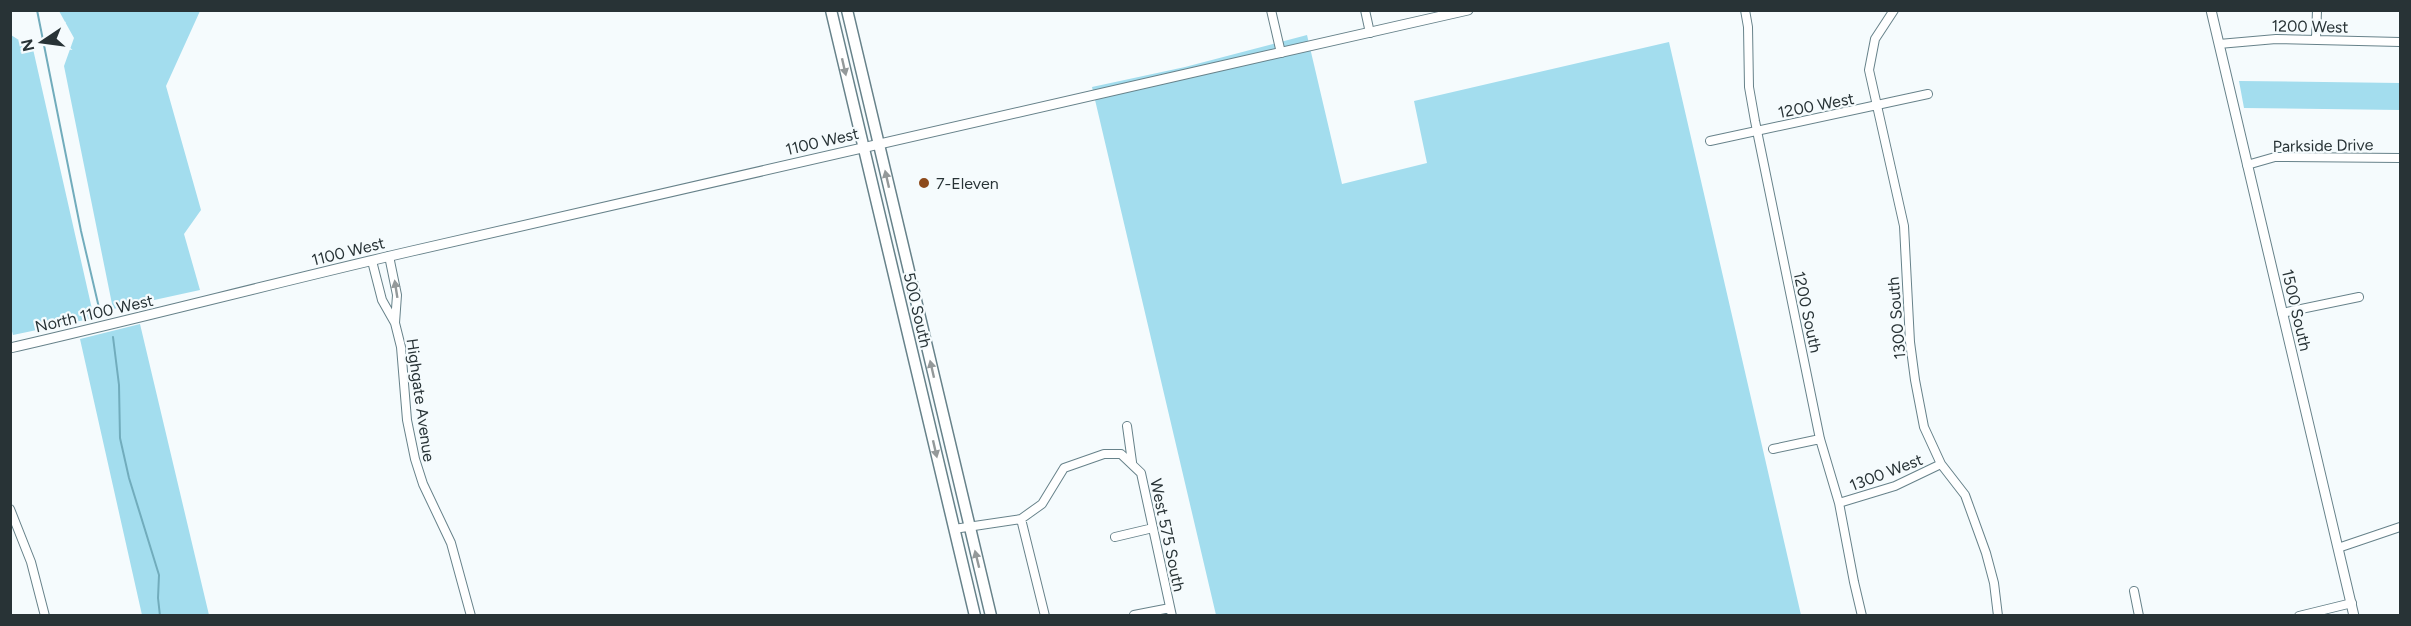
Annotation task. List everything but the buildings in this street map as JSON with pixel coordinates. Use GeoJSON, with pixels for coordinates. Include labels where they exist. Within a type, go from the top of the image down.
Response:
{"type":"FeatureCollection","features":[{"type":"Feature","properties":{"kind":"main road","name":"500 South"},"geometry":{"type":"LineString","coordinates":[[831,10],[975,615]]}},
{"type":"Feature","properties":{"kind":"main road","name":"500 South"},"geometry":{"type":"LineString","coordinates":[[847,10],[991,615]]}},
{"type":"Feature","properties":{"kind":"street"},"geometry":{"type":"LineString","coordinates":[[1271,10],[1281,53]]}},
{"type":"Feature","properties":{"kind":"street"},"geometry":{"type":"LineString","coordinates":[[1365,10],[1370,33]]}},
{"type":"Feature","properties":{"kind":"street","name":"1100 West"},"geometry":{"type":"LineString","coordinates":[[184,308],[389,256],[1468,10]]}},
{"type":"Feature","properties":{"kind":"street","name":"1200 South"},"geometry":{"type":"LineString","coordinates":[[1745,10],[1748,27],[1749,87],[1757,131],[1820,438],[1839,503],[1862,615]]}},
{"type":"Feature","properties":{"kind":"street","name":"1300 South"},"geometry":{"type":"LineString","coordinates":[[1894,10],[1875,39],[1869,70],[1904,226],[1910,342],[1915,380],[1924,427],[1941,464],[1965,495],[1986,553],[1994,584],[1998,615]]}},
{"type":"Feature","properties":{"kind":"street","name":"1500 South"},"geometry":{"type":"LineString","coordinates":[[2211,10],[2354,615]]}},
{"type":"Feature","properties":{"kind":"street"},"geometry":{"type":"LineString","coordinates":[[2316,10],[2316,39]]}},
{"type":"Feature","properties":{"kind":"street","name":"1200 West"},"geometry":{"type":"LineString","coordinates":[[2218,44],[2250,40],[2316,39],[2400,42]]}},
{"type":"Feature","properties":{"kind":"street","name":"1200 West"},"geometry":{"type":"LineString","coordinates":[[1710,141],[1928,94]]}},
{"type":"Feature","properties":{"kind":"street","name":"Parkside Drive"},"geometry":{"type":"LineString","coordinates":[[2247,165],[2275,158],[2400,158]]}},
{"type":"Feature","properties":{"kind":"street","name":"Highgate Avenue"},"geometry":{"type":"LineString","coordinates":[[389,256],[397,295],[395,322],[403,358],[407,420],[415,459],[423,484],[454,550],[471,615]]}},
{"type":"Feature","properties":{"kind":"street","name":"Highgate Avenue"},"geometry":{"type":"LineString","coordinates":[[372,261],[382,300],[395,322]]}},
{"type":"Feature","properties":{"kind":"street"},"geometry":{"type":"LineString","coordinates":[[2282,314],[2359,297]]}},
{"type":"Feature","properties":{"kind":"street","name":"North 1100 West"},"geometry":{"type":"LineString","coordinates":[[10,348],[184,308]]}},
{"type":"Feature","properties":{"kind":"street","name":"West 575 South"},"geometry":{"type":"LineString","coordinates":[[1127,426],[1132,462],[1141,473],[1171,611]]}},
{"type":"Feature","properties":{"kind":"street"},"geometry":{"type":"LineString","coordinates":[[1773,449],[1820,438]]}},
{"type":"Feature","properties":{"kind":"street"},"geometry":{"type":"LineString","coordinates":[[954,529],[1021,519],[1042,504],[1065,468],[1104,454],[1121,454],[1132,462]]}},
{"type":"Feature","properties":{"kind":"street","name":"1300 West"},"geometry":{"type":"LineString","coordinates":[[1839,503],[1895,486],[1941,464]]}},
{"type":"Feature","properties":{"kind":"street"},"geometry":{"type":"LineString","coordinates":[[10,509],[31,562],[45,615]]}},
{"type":"Feature","properties":{"kind":"street"},"geometry":{"type":"LineString","coordinates":[[1021,519],[1045,615]]}},
{"type":"Feature","properties":{"kind":"street"},"geometry":{"type":"LineString","coordinates":[[2338,549],[2400,527]]}},
{"type":"Feature","properties":{"kind":"street"},"geometry":{"type":"LineString","coordinates":[[1115,537],[1153,528]]}},
{"type":"Feature","properties":{"kind":"street"},"geometry":{"type":"LineString","coordinates":[[2134,591],[2139,615]]}},
{"type":"Feature","properties":{"kind":"street"},"geometry":{"type":"LineString","coordinates":[[2299,615],[2352,603]]}},
{"type":"Feature","properties":{"kind":"street"},"geometry":{"type":"LineString","coordinates":[[1134,615],[1171,611]]}},
{"type":"Feature","properties":{"kind":"shaded area"},"geometry":{"type":"Polygon","coordinates":[[[59,11],[200,11],[166,86],[201,210],[184,234],[200,290],[113,309],[64,66],[74,38],[59,11]]]}},
{"type":"Feature","properties":{"kind":"shaded area"},"geometry":{"type":"Polygon","coordinates":[[[11,35],[33,49],[94,318],[13,335],[10,324],[11,35]]]}},
{"type":"Feature","properties":{"kind":"shaded area"},"geometry":{"type":"Polygon","coordinates":[[[1307,35],[1342,184],[1427,163],[1414,101],[1669,42],[1801,615],[1216,615],[1092,87],[1185,67],[1307,35]]]}},
{"type":"Feature","properties":{"kind":"shaded area"},"geometry":{"type":"Polygon","coordinates":[[[2239,81],[2400,83],[2400,110],[2244,108],[2239,81]]]}},
{"type":"Feature","properties":{"kind":"shaded area"},"geometry":{"type":"Polygon","coordinates":[[[140,324],[209,615],[142,615],[80,339],[140,324]]]}},
{"type":"Feature","properties":{"kind":"waterway"},"geometry":{"type":"LineString","coordinates":[[37,10],[81,231],[100,312]]}},
{"type":"Feature","properties":{"kind":"waterway"},"geometry":{"type":"LineString","coordinates":[[113,337],[119,385],[120,438],[129,478],[159,575],[160,616]]}},
{"type":"Feature","properties":{"kind":"place","name":"7-Eleven"},"geometry":{"type":"Point","coordinates":[924,183]}}]}
